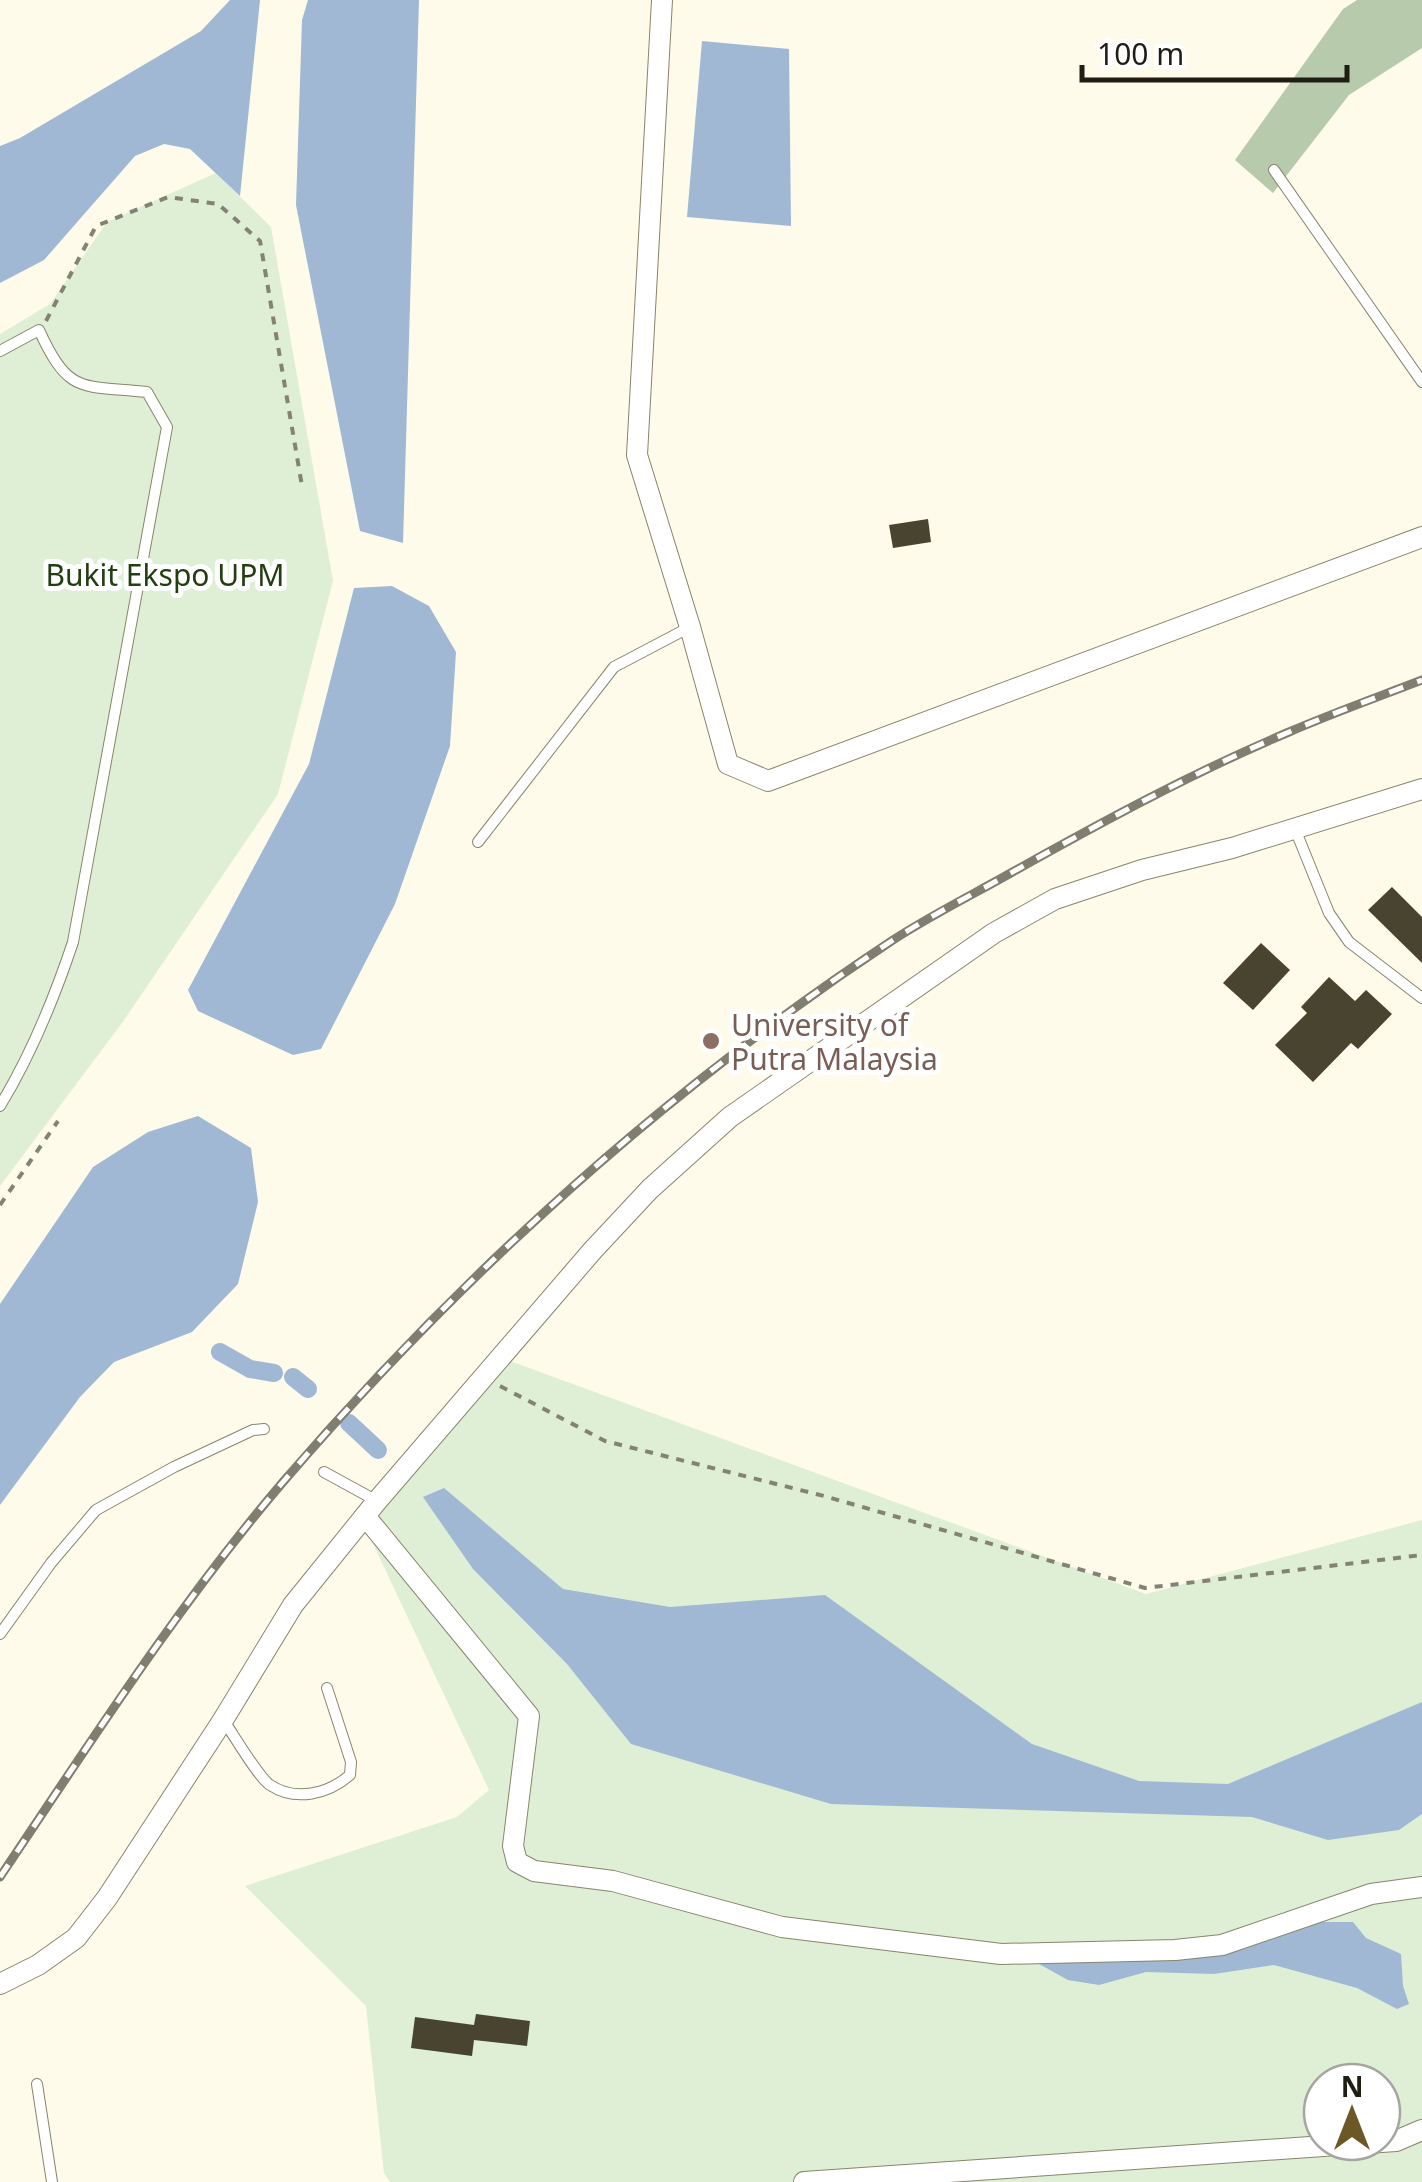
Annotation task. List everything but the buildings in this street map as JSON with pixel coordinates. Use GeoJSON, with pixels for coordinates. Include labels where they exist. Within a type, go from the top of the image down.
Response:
{"type":"FeatureCollection","features":[{"type":"Feature","properties":{"kind":"street"},"geometry":{"type":"LineString","coordinates":[[662,0],[636,455],[728,764],[768,781],[1422,537]]}},
{"type":"Feature","properties":{"kind":"street"},"geometry":{"type":"LineString","coordinates":[[0,1984],[76,1938],[223,1720],[293,1606],[371,1508],[638,1201],[730,1117],[994,933],[1054,899],[1422,790]]}},
{"type":"Feature","properties":{"kind":"street"},"geometry":{"type":"LineString","coordinates":[[371,1508],[529,1716],[513,1846],[516,1862],[534,1871],[612,1882],[782,1927],[1001,1954],[1174,1950],[1222,1945],[1371,1894],[1422,1887]]}},
{"type":"Feature","properties":{"kind":"street"},"geometry":{"type":"LineString","coordinates":[[804,2182],[1396,2141],[1422,2130]]}},
{"type":"Feature","properties":{"kind":"lane"},"geometry":{"type":"LineString","coordinates":[[1274,170],[1422,382]]}},
{"type":"Feature","properties":{"kind":"lane"},"geometry":{"type":"LineString","coordinates":[[0,351],[38,330],[54,363],[69,380],[88,386],[147,392],[168,427],[73,942],[60,983],[18,1078],[0,1106]]}},
{"type":"Feature","properties":{"kind":"lane"},"geometry":{"type":"LineString","coordinates":[[478,842],[614,667],[690,626]]}},
{"type":"Feature","properties":{"kind":"lane"},"geometry":{"type":"LineString","coordinates":[[1295,828],[1329,913],[1349,942],[1422,998]]}},
{"type":"Feature","properties":{"kind":"lane"},"geometry":{"type":"LineString","coordinates":[[0,1634],[51,1563],[96,1510],[174,1467],[253,1430],[264,1429]]}},
{"type":"Feature","properties":{"kind":"lane"},"geometry":{"type":"LineString","coordinates":[[324,1472],[371,1508]]}},
{"type":"Feature","properties":{"kind":"lane"},"geometry":{"type":"LineString","coordinates":[[223,1720],[268,1784],[300,1796],[336,1787],[350,1775],[351,1762],[327,1688]]}},
{"type":"Feature","properties":{"kind":"lane"},"geometry":{"type":"LineString","coordinates":[[36,2084],[52,2182]]}},
{"type":"Feature","properties":{"kind":"path"},"geometry":{"type":"LineString","coordinates":[[38,330],[96,226],[168,197],[218,204],[260,241],[302,486]]}},
{"type":"Feature","properties":{"kind":"path"},"geometry":{"type":"LineString","coordinates":[[0,1205],[58,1120]]}},
{"type":"Feature","properties":{"kind":"path"},"geometry":{"type":"LineString","coordinates":[[482,1377],[605,1440],[824,1496],[1145,1588],[1422,1554]]}},
{"type":"Feature","properties":{"kind":"green space"},"geometry":{"type":"Polygon","coordinates":[[[1357,0],[1422,0],[1422,48],[1349,95],[1273,193],[1235,160],[1343,9],[1357,0]]]}},
{"type":"Feature","properties":{"kind":"green space","name":"Bukit Ekspo UPM"},"geometry":{"type":"Polygon","coordinates":[[[216,173],[271,227],[333,581],[278,794],[122,1023],[0,1186],[0,334],[50,304],[107,222],[216,173]]]}},
{"type":"Feature","properties":{"kind":"green space"},"geometry":{"type":"Polygon","coordinates":[[[502,1358],[1146,1594],[1422,1520],[1422,2182],[390,2182],[384,2173],[366,2006],[245,1886],[457,1817],[489,1790],[367,1531],[502,1358]]]}},
{"type":"Feature","properties":{"kind":"water"},"geometry":{"type":"Polygon","coordinates":[[[230,0],[260,0],[240,196],[190,149],[164,144],[135,156],[44,260],[0,283],[0,146],[201,31],[230,0]]]}},
{"type":"Feature","properties":{"kind":"water"},"geometry":{"type":"Polygon","coordinates":[[[308,0],[419,0],[403,543],[360,531],[296,205],[302,20],[308,0]]]}},
{"type":"Feature","properties":{"kind":"water"},"geometry":{"type":"Polygon","coordinates":[[[702,41],[789,49],[791,226],[687,217],[702,41]]]}},
{"type":"Feature","properties":{"kind":"water"},"geometry":{"type":"Polygon","coordinates":[[[392,586],[429,606],[456,652],[450,746],[395,904],[321,1049],[293,1055],[198,1011],[188,990],[309,764],[354,588],[392,586]]]}},
{"type":"Feature","properties":{"kind":"water"},"geometry":{"type":"Polygon","coordinates":[[[198,1116],[251,1148],[258,1202],[238,1284],[192,1332],[114,1362],[80,1397],[0,1505],[0,1304],[93,1167],[148,1132],[198,1116]]]}},
{"type":"Feature","properties":{"kind":"water"},"geometry":{"type":"Polygon","coordinates":[[[444,1488],[563,1589],[670,1607],[825,1595],[1032,1744],[1139,1781],[1228,1784],[1422,1702],[1422,1814],[1399,1830],[1328,1840],[1252,1817],[831,1804],[631,1744],[567,1664],[473,1569],[423,1497],[444,1488]]]}},
{"type":"Feature","properties":{"kind":"water"},"geometry":{"type":"Polygon","coordinates":[[[1320,1922],[1353,1922],[1366,1938],[1401,1954],[1403,1986],[1409,2004],[1397,2009],[1357,1988],[1274,1965],[1214,1974],[1146,1972],[1099,1985],[1068,1980],[1039,1964],[1198,1958],[1320,1922]]]}},
{"type":"Feature","properties":{"kind":"waterway"},"geometry":{"type":"LineString","coordinates":[[220,1352],[250,1369],[274,1373]]}},
{"type":"Feature","properties":{"kind":"waterway"},"geometry":{"type":"LineString","coordinates":[[293,1377],[308,1389]]}},
{"type":"Feature","properties":{"kind":"waterway"},"geometry":{"type":"LineString","coordinates":[[349,1423],[378,1450]]}},
{"type":"Feature","properties":{"kind":"railway"},"geometry":{"type":"LineString","coordinates":[[0,1877],[171,1626],[283,1482],[351,1405],[494,1259],[647,1123],[808,998],[936,914],[1217,764],[1422,680]]}},
{"type":"Feature","properties":{"kind":"place","name":"University of Putra Malaysia"},"geometry":{"type":"Point","coordinates":[711,1041]}}]}
